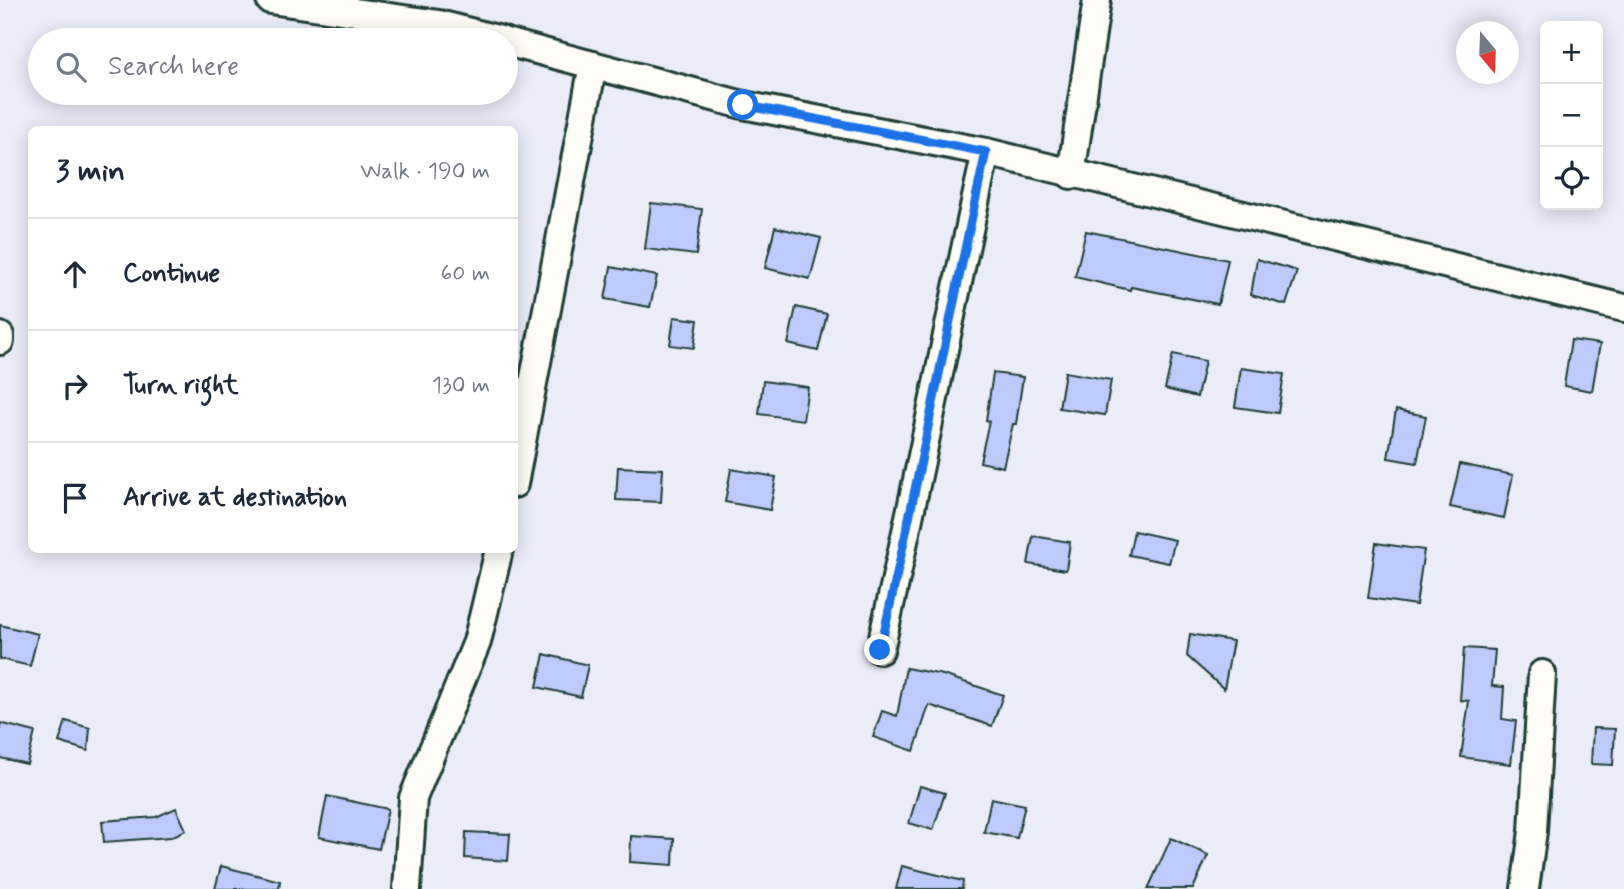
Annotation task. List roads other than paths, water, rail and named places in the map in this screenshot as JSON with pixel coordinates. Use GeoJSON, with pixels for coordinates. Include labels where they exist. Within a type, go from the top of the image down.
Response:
{"type":"FeatureCollection","features":[{"type":"Feature","properties":{"kind":"street"},"geometry":{"type":"LineString","coordinates":[[270,0],[454,28]]}},
{"type":"Feature","properties":{"kind":"street"},"geometry":{"type":"LineString","coordinates":[[1071,175],[1097,0]]}},
{"type":"Feature","properties":{"kind":"street"},"geometry":{"type":"LineString","coordinates":[[518,45],[743,105],[986,152],[1071,175],[1624,308]]}},
{"type":"Feature","properties":{"kind":"street"},"geometry":{"type":"LineString","coordinates":[[518,463],[593,65]]}},
{"type":"Feature","properties":{"kind":"street"},"geometry":{"type":"LineString","coordinates":[[880,650],[923,459],[944,340],[986,152]]}},
{"type":"Feature","properties":{"kind":"street"},"geometry":{"type":"LineString","coordinates":[[0,336],[0,341]]}},
{"type":"Feature","properties":{"kind":"street"},"geometry":{"type":"LineString","coordinates":[[407,889],[413,798],[477,642],[498,553]]}},
{"type":"Feature","properties":{"kind":"street"},"geometry":{"type":"LineString","coordinates":[[1525,889],[1533,831],[1542,674]]}}]}
